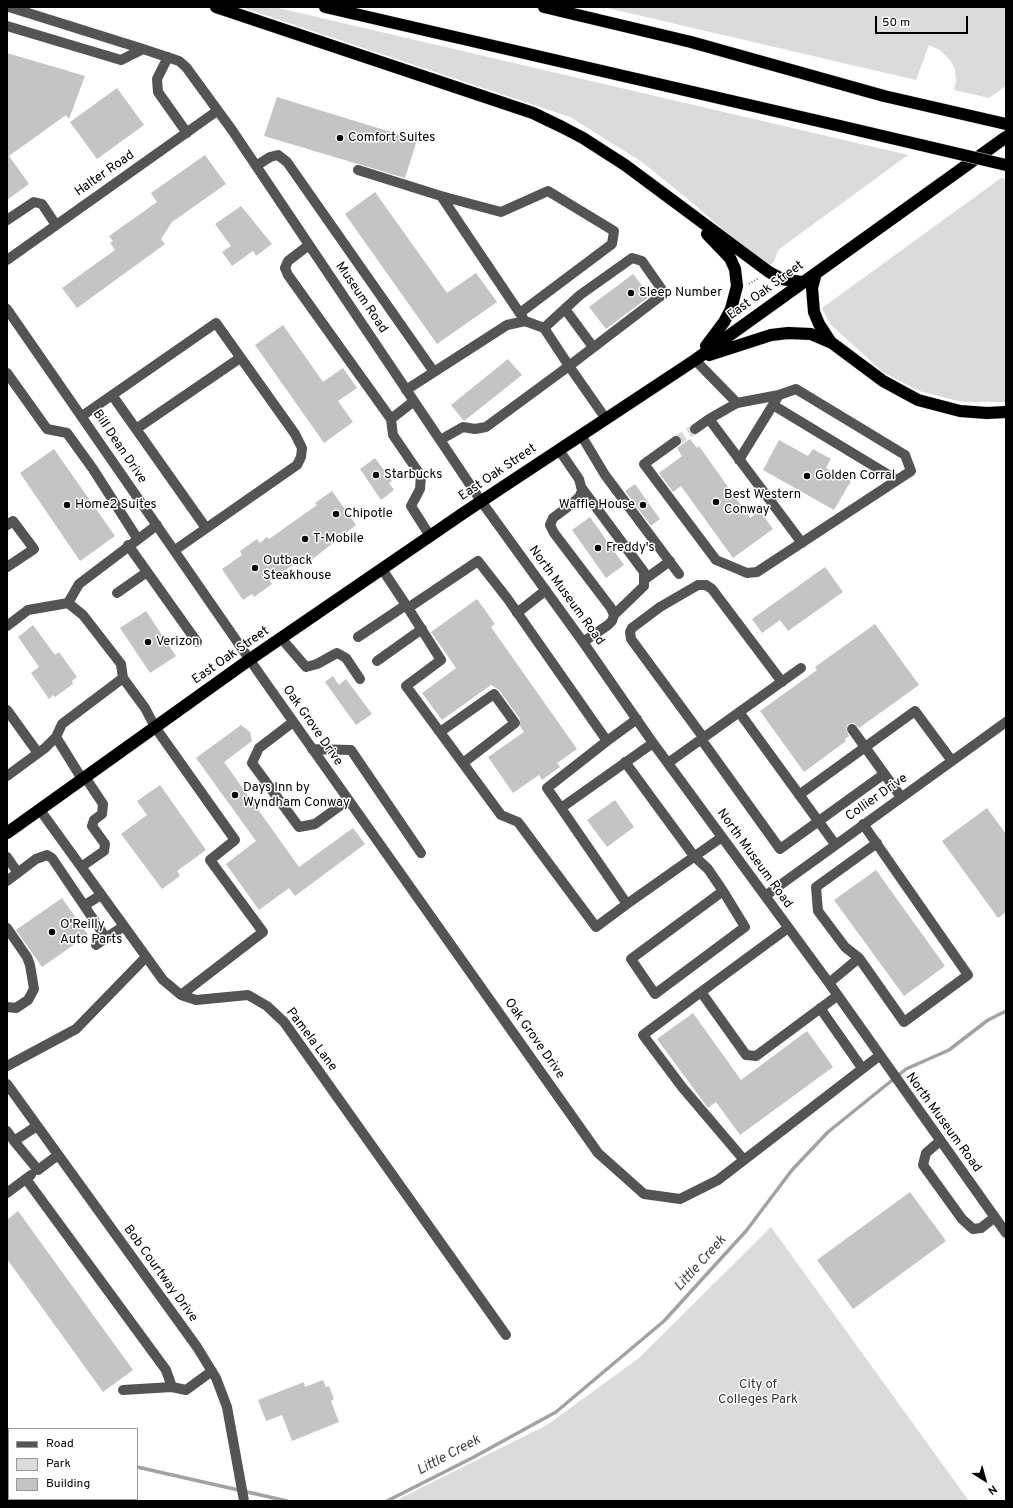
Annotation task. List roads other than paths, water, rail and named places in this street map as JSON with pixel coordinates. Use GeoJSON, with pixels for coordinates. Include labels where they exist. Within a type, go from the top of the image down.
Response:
{"type":"FeatureCollection","features":[{"type":"Feature","properties":{"kind":"highway"},"geometry":{"type":"LineString","coordinates":[[216,7],[533,114],[583,138],[625,166],[768,272],[782,279],[802,282]]}},
{"type":"Feature","properties":{"kind":"highway"},"geometry":{"type":"LineString","coordinates":[[325,7],[1006,165]]}},
{"type":"Feature","properties":{"kind":"highway"},"geometry":{"type":"LineString","coordinates":[[544,7],[691,42],[884,96],[1006,124]]}},
{"type":"Feature","properties":{"kind":"highway","name":"East Oak Street"},"geometry":{"type":"LineString","coordinates":[[7,833],[281,638],[481,501],[695,360],[1006,137]]}},
{"type":"Feature","properties":{"kind":"highway"},"geometry":{"type":"LineString","coordinates":[[672,202],[723,250],[735,269],[737,279],[736,296],[724,322],[695,360]]}},
{"type":"Feature","properties":{"kind":"highway"},"geometry":{"type":"LineString","coordinates":[[816,273],[812,288],[814,312],[819,324],[832,343]]}},
{"type":"Feature","properties":{"kind":"highway"},"geometry":{"type":"LineString","coordinates":[[695,360],[744,342],[771,335],[788,332],[811,334],[832,343],[883,381],[918,400],[960,411],[987,413],[1006,412]]}},
{"type":"Feature","properties":{"kind":"street","name":"Museum Road"},"geometry":{"type":"LineString","coordinates":[[9,7],[168,57],[179,61],[186,67],[256,166],[481,501]]}},
{"type":"Feature","properties":{"kind":"street"},"geometry":{"type":"LineString","coordinates":[[7,26],[121,60],[143,49]]}},
{"type":"Feature","properties":{"kind":"street"},"geometry":{"type":"LineString","coordinates":[[168,57],[157,79],[158,92],[187,133]]}},
{"type":"Feature","properties":{"kind":"street","name":"Halter Road"},"geometry":{"type":"LineString","coordinates":[[7,260],[217,111]]}},
{"type":"Feature","properties":{"kind":"street"},"geometry":{"type":"LineString","coordinates":[[256,166],[270,157],[278,155],[286,162],[434,372]]}},
{"type":"Feature","properties":{"kind":"street"},"geometry":{"type":"LineString","coordinates":[[358,170],[441,196],[501,212],[548,191],[614,231],[612,244],[523,317],[507,325],[406,390]]}},
{"type":"Feature","properties":{"kind":"street"},"geometry":{"type":"LineString","coordinates":[[441,196],[523,317],[544,328],[606,419]]}},
{"type":"Feature","properties":{"kind":"street"},"geometry":{"type":"LineString","coordinates":[[7,220],[34,202],[42,204],[56,225]]}},
{"type":"Feature","properties":{"kind":"street"},"geometry":{"type":"LineString","coordinates":[[309,245],[288,261],[285,268],[288,275],[391,419],[393,435],[421,476],[420,489],[411,506],[430,536]]}},
{"type":"Feature","properties":{"kind":"street"},"geometry":{"type":"LineString","coordinates":[[440,440],[463,427],[475,428],[486,426],[569,366],[662,295],[663,290],[642,261],[632,258],[580,295],[544,328]]}},
{"type":"Feature","properties":{"kind":"street","name":"Bill Dean Drive"},"geometry":{"type":"LineString","coordinates":[[7,309],[250,660]]}},
{"type":"Feature","properties":{"kind":"street"},"geometry":{"type":"LineString","coordinates":[[564,309],[593,347]]}},
{"type":"Feature","properties":{"kind":"street"},"geometry":{"type":"LineString","coordinates":[[82,416],[216,323],[295,434],[302,448],[301,457],[297,465],[174,550]]}},
{"type":"Feature","properties":{"kind":"street"},"geometry":{"type":"LineString","coordinates":[[136,430],[240,358]]}},
{"type":"Feature","properties":{"kind":"street"},"geometry":{"type":"LineString","coordinates":[[695,360],[737,403]]}},
{"type":"Feature","properties":{"kind":"street"},"geometry":{"type":"LineString","coordinates":[[7,373],[47,429],[67,433],[93,469],[137,538]]}},
{"type":"Feature","properties":{"kind":"street"},"geometry":{"type":"LineString","coordinates":[[676,441],[644,464],[716,560],[747,573],[757,572],[911,471],[905,455],[796,389],[779,395],[737,403],[708,419],[695,429]]}},
{"type":"Feature","properties":{"kind":"street"},"geometry":{"type":"LineString","coordinates":[[112,395],[206,528]]}},
{"type":"Feature","properties":{"kind":"street"},"geometry":{"type":"LineString","coordinates":[[739,460],[779,395]]}},
{"type":"Feature","properties":{"kind":"street"},"geometry":{"type":"LineString","coordinates":[[391,419],[414,402]]}},
{"type":"Feature","properties":{"kind":"street"},"geometry":{"type":"LineString","coordinates":[[773,405],[897,480]]}},
{"type":"Feature","properties":{"kind":"street"},"geometry":{"type":"LineString","coordinates":[[708,419],[802,543]]}},
{"type":"Feature","properties":{"kind":"street"},"geometry":{"type":"LineString","coordinates":[[581,435],[605,475],[679,574]]}},
{"type":"Feature","properties":{"kind":"street"},"geometry":{"type":"LineString","coordinates":[[559,450],[579,479],[581,487],[580,496],[553,518],[550,525],[554,533],[612,611],[612,621],[583,642]]}},
{"type":"Feature","properties":{"kind":"street"},"geometry":{"type":"LineString","coordinates":[[581,487],[644,572],[644,586],[612,611]]}},
{"type":"Feature","properties":{"kind":"street","name":"North Museum Road"},"geometry":{"type":"LineString","coordinates":[[481,501],[583,642],[653,743],[829,983],[905,1093],[1006,1233]]}},
{"type":"Feature","properties":{"kind":"street"},"geometry":{"type":"LineString","coordinates":[[7,525],[13,521],[34,549],[7,567]]}},
{"type":"Feature","properties":{"kind":"street"},"geometry":{"type":"LineString","coordinates":[[68,603],[79,584],[137,538],[157,525]]}},
{"type":"Feature","properties":{"kind":"street"},"geometry":{"type":"LineString","coordinates":[[128,545],[197,642]]}},
{"type":"Feature","properties":{"kind":"street"},"geometry":{"type":"LineString","coordinates":[[358,637],[478,561],[517,613],[606,741]]}},
{"type":"Feature","properties":{"kind":"street"},"geometry":{"type":"LineString","coordinates":[[644,580],[670,561]]}},
{"type":"Feature","properties":{"kind":"street"},"geometry":{"type":"LineString","coordinates":[[382,569],[441,660],[406,686],[501,815],[518,822],[596,927],[722,837]]}},
{"type":"Feature","properties":{"kind":"street"},"geometry":{"type":"LineString","coordinates":[[117,593],[147,572]]}},
{"type":"Feature","properties":{"kind":"street"},"geometry":{"type":"LineString","coordinates":[[782,682],[712,589],[706,585],[698,585],[660,607],[632,628],[630,632],[631,639],[780,849],[884,774]]}},
{"type":"Feature","properties":{"kind":"street"},"geometry":{"type":"LineString","coordinates":[[517,613],[546,590]]}},
{"type":"Feature","properties":{"kind":"street"},"geometry":{"type":"LineString","coordinates":[[7,626],[28,610],[68,603],[83,615],[121,664],[124,678],[145,708],[155,727],[235,840],[210,860],[263,932],[181,995]]}},
{"type":"Feature","properties":{"kind":"street"},"geometry":{"type":"LineString","coordinates":[[377,660],[422,629]]}},
{"type":"Feature","properties":{"kind":"street"},"geometry":{"type":"LineString","coordinates":[[281,638],[306,667],[317,664],[337,653],[346,658],[360,678]]}},
{"type":"Feature","properties":{"kind":"street","name":"Oak Grove Drive"},"geometry":{"type":"LineString","coordinates":[[250,660],[598,1153],[644,1194],[680,1199],[718,1180],[879,1056]]}},
{"type":"Feature","properties":{"kind":"street"},"geometry":{"type":"LineString","coordinates":[[668,763],[801,668]]}},
{"type":"Feature","properties":{"kind":"street"},"geometry":{"type":"LineString","coordinates":[[7,776],[38,753],[56,737],[62,724],[124,678]]}},
{"type":"Feature","properties":{"kind":"street"},"geometry":{"type":"LineString","coordinates":[[440,732],[494,694],[498,699],[515,723],[463,763]]}},
{"type":"Feature","properties":{"kind":"street"},"geometry":{"type":"LineString","coordinates":[[7,710],[38,753]]}},
{"type":"Feature","properties":{"kind":"street"},"geometry":{"type":"LineString","coordinates":[[799,795],[915,711],[952,761]]}},
{"type":"Feature","properties":{"kind":"street"},"geometry":{"type":"LineString","coordinates":[[739,712],[835,844]]}},
{"type":"Feature","properties":{"kind":"street"},"geometry":{"type":"LineString","coordinates":[[627,904],[546,788],[637,719]]}},
{"type":"Feature","properties":{"kind":"street"},"geometry":{"type":"LineString","coordinates":[[293,722],[259,748],[252,763],[299,827],[315,824],[348,800]]}},
{"type":"Feature","properties":{"kind":"street","name":"Collier Drive"},"geometry":{"type":"LineString","coordinates":[[765,896],[1006,722]]}},
{"type":"Feature","properties":{"kind":"street"},"geometry":{"type":"LineString","coordinates":[[852,729],[901,797]]}},
{"type":"Feature","properties":{"kind":"street"},"geometry":{"type":"LineString","coordinates":[[56,737],[103,804],[102,814],[94,820],[92,826],[105,844],[104,851],[81,867]]}},
{"type":"Feature","properties":{"kind":"street"},"geometry":{"type":"LineString","coordinates":[[561,808],[653,743]]}},
{"type":"Feature","properties":{"kind":"street"},"geometry":{"type":"LineString","coordinates":[[312,749],[351,750],[421,853]]}},
{"type":"Feature","properties":{"kind":"street"},"geometry":{"type":"LineString","coordinates":[[625,762],[694,856],[708,869],[723,891],[745,927],[655,994],[631,959],[723,891]]}},
{"type":"Feature","properties":{"kind":"street","name":"Pamela Lane"},"geometry":{"type":"LineString","coordinates":[[40,810],[163,980],[181,995],[196,1000],[248,995],[267,1006],[284,1022],[506,1336]]}},
{"type":"Feature","properties":{"kind":"street"},"geometry":{"type":"LineString","coordinates":[[863,824],[877,844],[968,975],[904,1022],[859,958],[845,947],[818,911],[816,887],[877,844]]}},
{"type":"Feature","properties":{"kind":"street"},"geometry":{"type":"LineString","coordinates":[[7,881],[36,859],[47,855],[52,858],[106,938]]}},
{"type":"Feature","properties":{"kind":"street"},"geometry":{"type":"LineString","coordinates":[[7,857],[18,873]]}},
{"type":"Feature","properties":{"kind":"street"},"geometry":{"type":"LineString","coordinates":[[85,905],[101,895]]}},
{"type":"Feature","properties":{"kind":"street"},"geometry":{"type":"LineString","coordinates":[[96,945],[124,926]]}},
{"type":"Feature","properties":{"kind":"street"},"geometry":{"type":"LineString","coordinates":[[7,928],[27,956],[34,989],[28,1000],[16,1008],[7,1007]]}},
{"type":"Feature","properties":{"kind":"street"},"geometry":{"type":"LineString","coordinates":[[744,1160],[682,1087],[643,1035],[788,928]]}},
{"type":"Feature","properties":{"kind":"street"},"geometry":{"type":"LineString","coordinates":[[7,1066],[76,1029],[146,957]]}},
{"type":"Feature","properties":{"kind":"street"},"geometry":{"type":"LineString","coordinates":[[829,983],[859,958]]}},
{"type":"Feature","properties":{"kind":"street"},"geometry":{"type":"LineString","coordinates":[[701,992],[746,1055],[756,1056],[837,996]]}},
{"type":"Feature","properties":{"kind":"street"},"geometry":{"type":"LineString","coordinates":[[820,1008],[862,1068]]}},
{"type":"Feature","properties":{"kind":"street","name":"Bob Courtway Drive"},"geometry":{"type":"LineString","coordinates":[[7,1084],[197,1347],[212,1371],[227,1407],[244,1501]]}},
{"type":"Feature","properties":{"kind":"street"},"geometry":{"type":"LineString","coordinates":[[14,1141],[37,1126]]}},
{"type":"Feature","properties":{"kind":"street"},"geometry":{"type":"LineString","coordinates":[[7,1131],[38,1170]]}},
{"type":"Feature","properties":{"kind":"street"},"geometry":{"type":"LineString","coordinates":[[940,1141],[926,1153],[924,1165],[962,1219],[973,1229],[981,1228],[995,1217]]}},
{"type":"Feature","properties":{"kind":"street"},"geometry":{"type":"LineString","coordinates":[[7,1193],[58,1156]]}},
{"type":"Feature","properties":{"kind":"street"},"geometry":{"type":"LineString","coordinates":[[26,1179],[166,1370],[172,1386]]}},
{"type":"Feature","properties":{"kind":"street"},"geometry":{"type":"LineString","coordinates":[[123,1390],[172,1386],[186,1390],[212,1371]]}},
{"type":"Feature","properties":{"kind":"waterway","name":"Little Creek"},"geometry":{"type":"LineString","coordinates":[[387,1501],[472,1458],[556,1412],[664,1321],[746,1231],[792,1170],[828,1132],[906,1069],[949,1050],[988,1020],[1006,1011]]}},
{"type":"Feature","properties":{"kind":"waterway","name":"Little Creek"},"geometry":{"type":"LineString","coordinates":[[138,1467],[287,1501]]}},
{"type":"Feature","properties":{"kind":"tunnel"},"geometry":{"type":"LineString","coordinates":[[676,441],[695,429]]}},
{"type":"Feature","properties":{"kind":"place","name":"Comfort Suites"},"geometry":{"type":"Point","coordinates":[340,138]}},
{"type":"Feature","properties":{"kind":"place","name":"Sleep Number"},"geometry":{"type":"Point","coordinates":[631,293]}},
{"type":"Feature","properties":{"kind":"place","name":"Starbucks"},"geometry":{"type":"Point","coordinates":[376,475]}},
{"type":"Feature","properties":{"kind":"place","name":"Golden Corral"},"geometry":{"type":"Point","coordinates":[807,476]}},
{"type":"Feature","properties":{"kind":"place","name":"Best Western Conway"},"geometry":{"type":"Point","coordinates":[716,502]}},
{"type":"Feature","properties":{"kind":"place","name":"Home2 Suites"},"geometry":{"type":"Point","coordinates":[67,505]}},
{"type":"Feature","properties":{"kind":"place","name":"Waffle House"},"geometry":{"type":"Point","coordinates":[643,505]}},
{"type":"Feature","properties":{"kind":"place","name":"Chipotle"},"geometry":{"type":"Point","coordinates":[336,514]}},
{"type":"Feature","properties":{"kind":"place","name":"T-Mobile"},"geometry":{"type":"Point","coordinates":[305,539]}},
{"type":"Feature","properties":{"kind":"place","name":"Freddy's"},"geometry":{"type":"Point","coordinates":[598,548]}},
{"type":"Feature","properties":{"kind":"place","name":"Outback Steakhouse"},"geometry":{"type":"Point","coordinates":[255,568]}},
{"type":"Feature","properties":{"kind":"place","name":"Verizon"},"geometry":{"type":"Point","coordinates":[148,642]}},
{"type":"Feature","properties":{"kind":"place","name":"Days Inn by Wyndham Conway"},"geometry":{"type":"Point","coordinates":[235,795]}},
{"type":"Feature","properties":{"kind":"place","name":"O'Reilly Auto Parts"},"geometry":{"type":"Point","coordinates":[52,932]}},
{"type":"Feature","properties":{"kind":"park label","name":"City of Colleges Park"},"geometry":{"type":"Point","coordinates":[758,1392]}}]}
